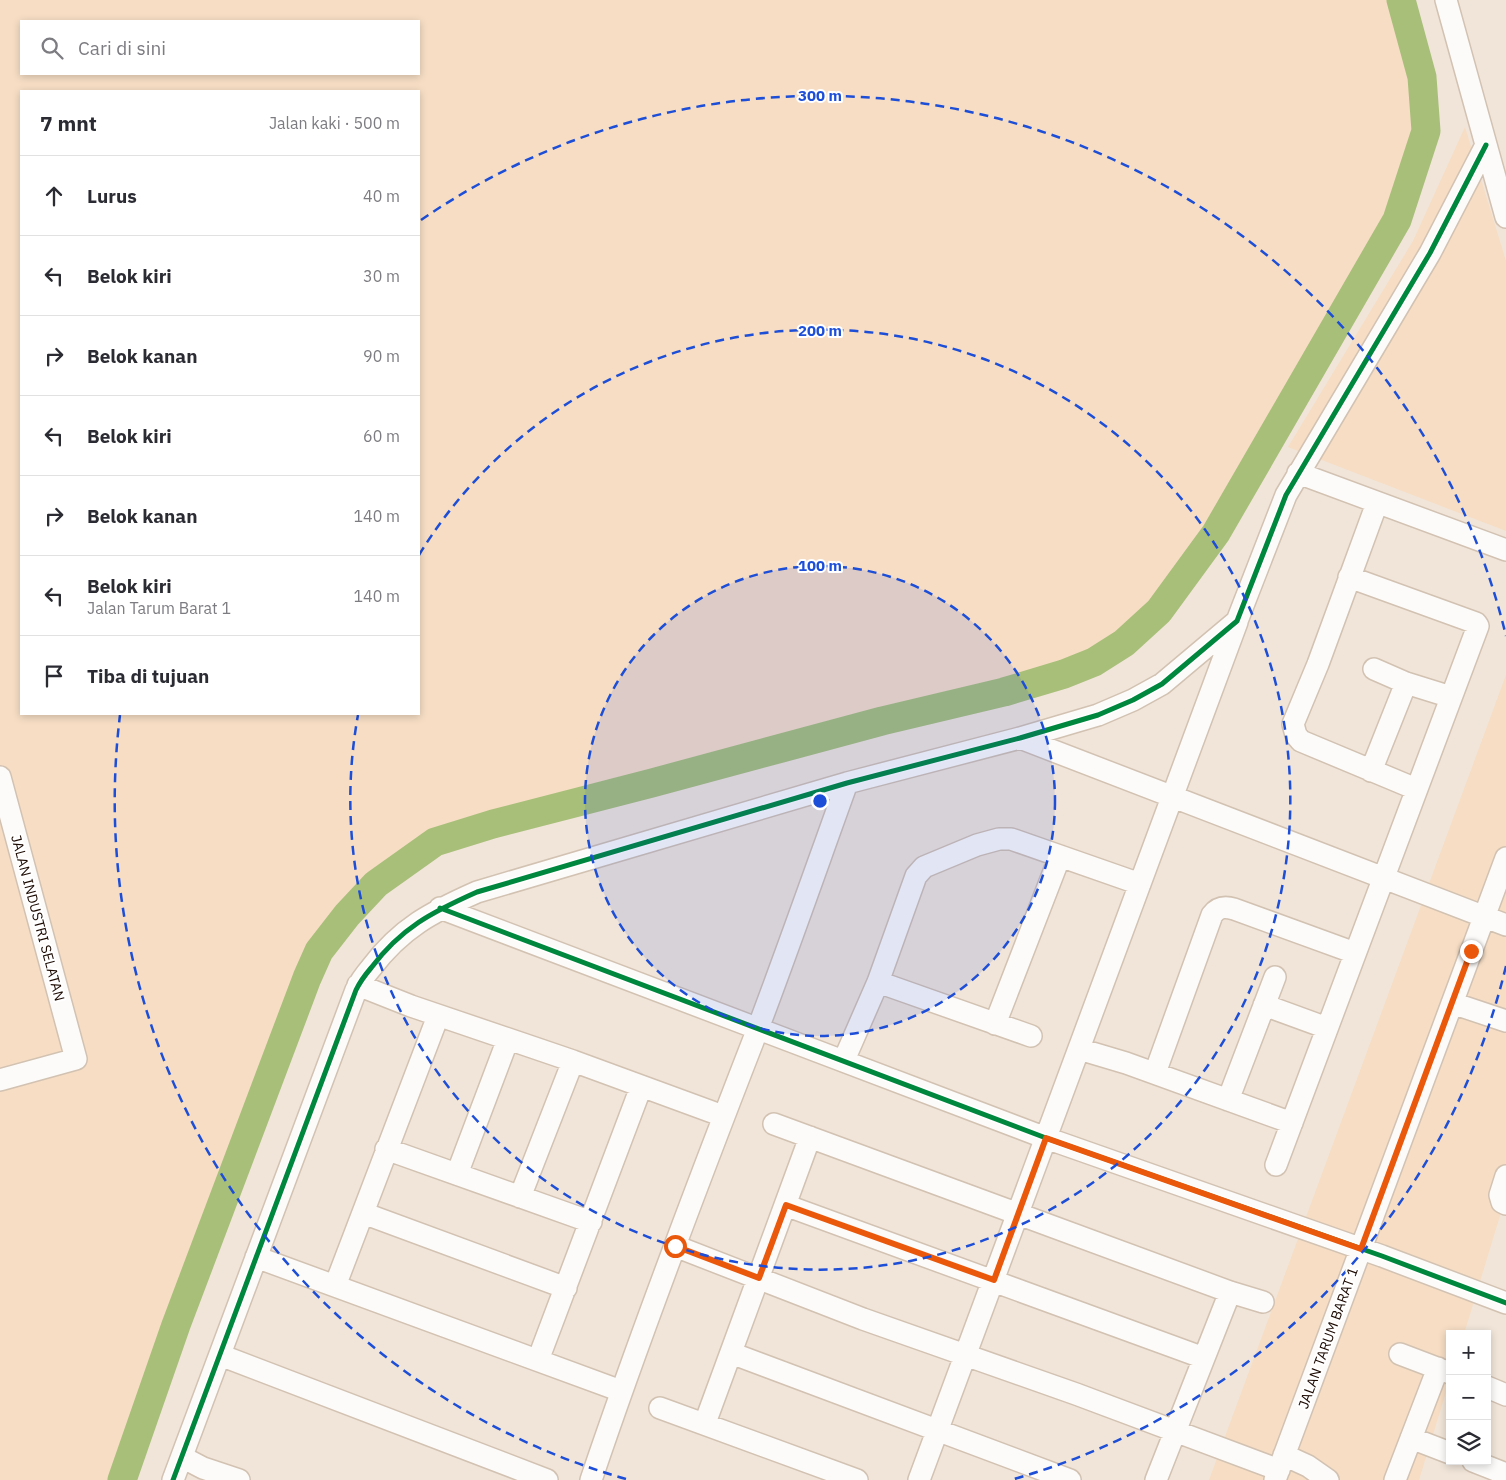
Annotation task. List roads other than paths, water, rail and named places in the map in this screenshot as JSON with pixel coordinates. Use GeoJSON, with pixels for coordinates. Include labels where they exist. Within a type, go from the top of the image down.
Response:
{"type":"FeatureCollection","features":[{"type":"Feature","properties":{"kind":"street"},"geometry":{"type":"LineString","coordinates":[[1446,0],[1506,217]]}},
{"type":"Feature","properties":{"kind":"street"},"geometry":{"type":"LineString","coordinates":[[919,1480],[1172,796],[1286,496],[1430,253],[1486,145]]}},
{"type":"Feature","properties":{"kind":"street"},"geometry":{"type":"LineString","coordinates":[[1298,473],[1506,550]]}},
{"type":"Feature","properties":{"kind":"street"},"geometry":{"type":"LineString","coordinates":[[1377,503],[1318,664],[1293,724],[1296,736],[1301,741],[1416,790]]}},
{"type":"Feature","properties":{"kind":"street"},"geometry":{"type":"LineString","coordinates":[[1276,1165],[1478,627],[1476,623],[1349,578]]}},
{"type":"Feature","properties":{"kind":"street"},"geometry":{"type":"LineString","coordinates":[[173,1480],[358,985],[378,958],[399,936],[440,908],[477,892],[847,783],[1020,738],[1098,715],[1133,700],[1162,684],[1237,622]]}},
{"type":"Feature","properties":{"kind":"street"},"geometry":{"type":"LineString","coordinates":[[1374,669],[1406,683],[1451,697]]}},
{"type":"Feature","properties":{"kind":"street"},"geometry":{"type":"LineString","coordinates":[[1371,771],[1406,683]]}},
{"type":"Feature","properties":{"kind":"street"},"geometry":{"type":"LineString","coordinates":[[1020,738],[1506,925]]}},
{"type":"Feature","properties":{"kind":"street","name":"JALAN INDUSTRI SELATAN"},"geometry":{"type":"LineString","coordinates":[[0,778],[76,1059],[0,1080]]}},
{"type":"Feature","properties":{"kind":"street"},"geometry":{"type":"LineString","coordinates":[[591,1480],[621,1391],[847,783]]}},
{"type":"Feature","properties":{"kind":"street"},"geometry":{"type":"LineString","coordinates":[[844,1060],[878,982],[916,876],[924,867],[977,845],[998,839],[1011,839],[1140,884]]}},
{"type":"Feature","properties":{"kind":"street"},"geometry":{"type":"LineString","coordinates":[[995,1024],[1060,856]]}},
{"type":"Feature","properties":{"kind":"street","name":"JALAN TARUM BARAT 1"},"geometry":{"type":"LineString","coordinates":[[1279,1468],[1506,858]]}},
{"type":"Feature","properties":{"kind":"street"},"geometry":{"type":"LineString","coordinates":[[1155,1074],[1215,910],[1226,906],[1355,953]]}},
{"type":"Feature","properties":{"kind":"street"},"geometry":{"type":"LineString","coordinates":[[440,908],[1046,1138],[1361,1249],[1506,1303]]}},
{"type":"Feature","properties":{"kind":"street"},"geometry":{"type":"LineString","coordinates":[[1228,1100],[1275,977]]}},
{"type":"Feature","properties":{"kind":"street"},"geometry":{"type":"LineString","coordinates":[[878,982],[1030,1036]]}},
{"type":"Feature","properties":{"kind":"street"},"geometry":{"type":"LineString","coordinates":[[358,985],[438,1016],[723,1116]]}},
{"type":"Feature","properties":{"kind":"street"},"geometry":{"type":"LineString","coordinates":[[1452,1003],[1506,1021]]}},
{"type":"Feature","properties":{"kind":"street"},"geometry":{"type":"LineString","coordinates":[[1264,1004],[1327,1028]]}},
{"type":"Feature","properties":{"kind":"street"},"geometry":{"type":"LineString","coordinates":[[336,1286],[386,1149],[438,1016]]}},
{"type":"Feature","properties":{"kind":"street"},"geometry":{"type":"LineString","coordinates":[[457,1174],[508,1039]]}},
{"type":"Feature","properties":{"kind":"street"},"geometry":{"type":"LineString","coordinates":[[1079,1049],[1126,1063],[1292,1123]]}},
{"type":"Feature","properties":{"kind":"street"},"geometry":{"type":"LineString","coordinates":[[520,1198],[572,1062]]}},
{"type":"Feature","properties":{"kind":"street"},"geometry":{"type":"LineString","coordinates":[[538,1360],[641,1087]]}},
{"type":"Feature","properties":{"kind":"street"},"geometry":{"type":"LineString","coordinates":[[774,1124],[1230,1292],[1263,1302]]}},
{"type":"Feature","properties":{"kind":"street"},"geometry":{"type":"LineString","coordinates":[[705,1423],[810,1137]]}},
{"type":"Feature","properties":{"kind":"street"},"geometry":{"type":"LineString","coordinates":[[386,1149],[591,1222]]}},
{"type":"Feature","properties":{"kind":"street"},"geometry":{"type":"LineString","coordinates":[[1506,1176],[1500,1195],[1502,1202],[1506,1204]]}},
{"type":"Feature","properties":{"kind":"street"},"geometry":{"type":"LineString","coordinates":[[786,1205],[1204,1358]]}},
{"type":"Feature","properties":{"kind":"street"},"geometry":{"type":"LineString","coordinates":[[363,1213],[566,1288]]}},
{"type":"Feature","properties":{"kind":"street"},"geometry":{"type":"LineString","coordinates":[[675,1246],[863,1319],[966,1354],[1279,1468],[1308,1466],[1328,1480]]}},
{"type":"Feature","properties":{"kind":"street"},"geometry":{"type":"LineString","coordinates":[[256,1257],[621,1391]]}},
{"type":"Feature","properties":{"kind":"street"},"geometry":{"type":"LineString","coordinates":[[1156,1480],[1230,1292]]}},
{"type":"Feature","properties":{"kind":"street"},"geometry":{"type":"LineString","coordinates":[[731,1353],[1070,1480]]}},
{"type":"Feature","properties":{"kind":"street"},"geometry":{"type":"LineString","coordinates":[[1395,1480],[1411,1438],[1444,1371],[1400,1354]]}},
{"type":"Feature","properties":{"kind":"street"},"geometry":{"type":"LineString","coordinates":[[220,1355],[547,1480]]}},
{"type":"Feature","properties":{"kind":"street"},"geometry":{"type":"LineString","coordinates":[[1491,1389],[1506,1395]]}},
{"type":"Feature","properties":{"kind":"street"},"geometry":{"type":"LineString","coordinates":[[660,1408],[857,1480]]}},
{"type":"Feature","properties":{"kind":"street"},"geometry":{"type":"LineString","coordinates":[[1411,1438],[1446,1451]]}},
{"type":"Feature","properties":{"kind":"street"},"geometry":{"type":"LineString","coordinates":[[182,1457],[203,1468],[239,1480]]}},
{"type":"Feature","properties":{"kind":"street"},"geometry":{"type":"LineString","coordinates":[[1483,1465],[1506,1474]]}},
{"type":"Feature","properties":{"kind":"waterway"},"geometry":{"type":"LineString","coordinates":[[122,1480],[176,1325],[307,978],[319,951],[347,915],[376,884],[435,842],[493,824],[882,721],[1004,692],[1064,674],[1094,662],[1124,643],[1159,611],[1216,533],[1397,220],[1426,131],[1422,77],[1401,0]]}}]}
